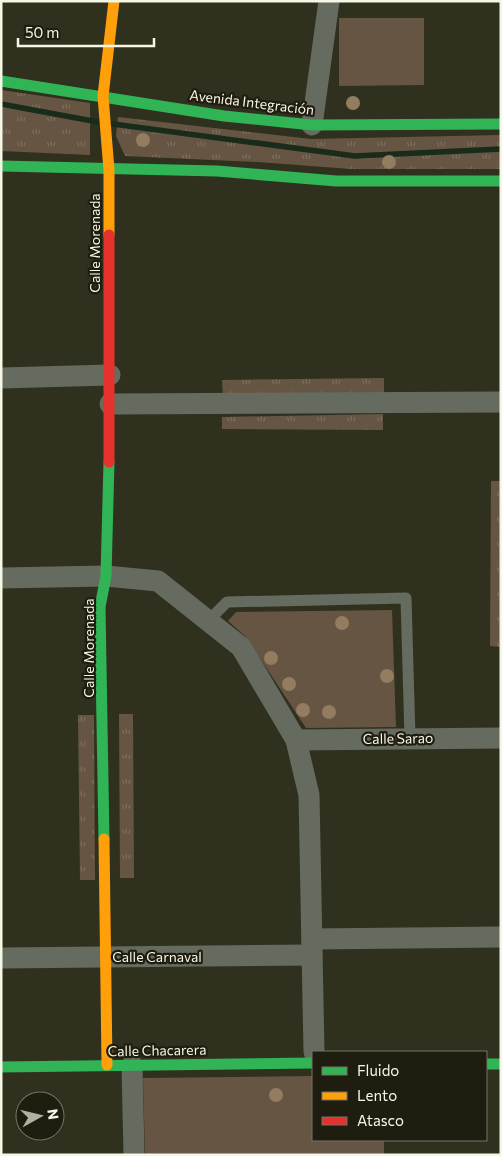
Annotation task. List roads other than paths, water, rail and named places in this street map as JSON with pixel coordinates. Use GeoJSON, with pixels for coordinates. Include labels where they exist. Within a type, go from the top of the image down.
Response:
{"type":"FeatureCollection","features":[{"type":"Feature","properties":{"kind":"street","name":"Calle Morenada"},"geometry":{"type":"LineString","coordinates":[[107,1066],[100,607],[106,576],[110,375],[109,170],[103,96],[114,1]]}},
{"type":"Feature","properties":{"kind":"street"},"geometry":{"type":"LineString","coordinates":[[312,125],[329,1]]}},
{"type":"Feature","properties":{"kind":"street","name":"Avenida Integración"},"geometry":{"type":"LineString","coordinates":[[1,81],[224,116],[312,125],[501,124]]}},
{"type":"Feature","properties":{"kind":"street"},"geometry":{"type":"LineString","coordinates":[[1,166],[217,171],[336,181],[501,181]]}},
{"type":"Feature","properties":{"kind":"street"},"geometry":{"type":"LineString","coordinates":[[1,378],[110,375]]}},
{"type":"Feature","properties":{"kind":"street"},"geometry":{"type":"LineString","coordinates":[[110,404],[501,402]]}},
{"type":"Feature","properties":{"kind":"street"},"geometry":{"type":"LineString","coordinates":[[1,578],[106,576],[158,581],[241,647],[296,740],[309,794],[314,1051]]}},
{"type":"Feature","properties":{"kind":"street","name":"Calle Sarao"},"geometry":{"type":"LineString","coordinates":[[296,740],[501,738]]}},
{"type":"Feature","properties":{"kind":"street","name":"Calle Carnaval"},"geometry":{"type":"LineString","coordinates":[[1,958],[106,957],[501,937]]}},
{"type":"Feature","properties":{"kind":"street","name":"Calle Chacarera"},"geometry":{"type":"LineString","coordinates":[[1,1067],[312,1063]]}},
{"type":"Feature","properties":{"kind":"street"},"geometry":{"type":"LineString","coordinates":[[487,1064],[501,1064]]}},
{"type":"Feature","properties":{"kind":"street"},"geometry":{"type":"LineString","coordinates":[[132,1065],[134,1155]]}},
{"type":"Feature","properties":{"kind":"lane"},"geometry":{"type":"LineString","coordinates":[[208,621],[227,602],[406,598],[410,738]]}},
{"type":"Feature","properties":{"kind":"waterway"},"geometry":{"type":"LineString","coordinates":[[1,104],[98,122]]}},
{"type":"Feature","properties":{"kind":"waterway"},"geometry":{"type":"LineString","coordinates":[[113,124],[355,156],[501,149]]}}]}
